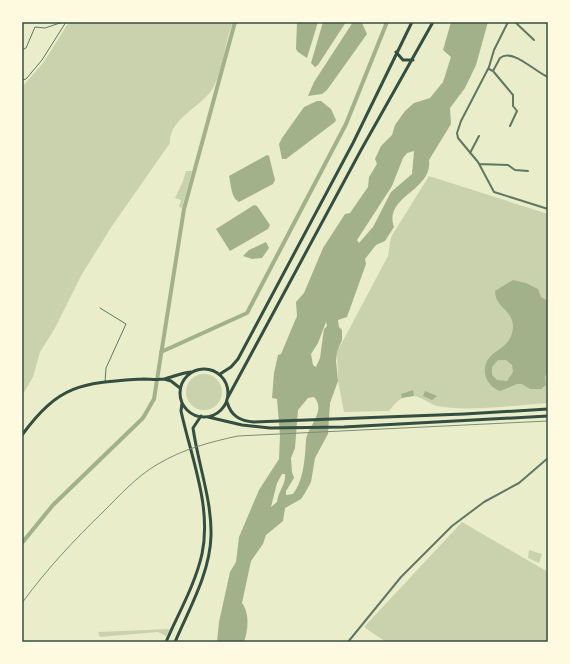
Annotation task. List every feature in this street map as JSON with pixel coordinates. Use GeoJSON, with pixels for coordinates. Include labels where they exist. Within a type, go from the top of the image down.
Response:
{"type":"FeatureCollection","features":[{"type":"Feature","properties":{"kind":"main road"},"geometry":{"type":"LineString","coordinates":[[220,374],[231,367],[241,352],[353,143],[396,52],[412,22]]}},
{"type":"Feature","properties":{"kind":"main road"},"geometry":{"type":"LineString","coordinates":[[228,397],[361,150],[433,22]]}},
{"type":"Feature","properties":{"kind":"main road"},"geometry":{"type":"LineString","coordinates":[[396,52],[403,60],[413,60]]}},
{"type":"Feature","properties":{"kind":"main road"},"geometry":{"type":"LineString","coordinates":[[22,435],[35,417],[58,397],[70,390],[89,383],[164,378],[202,368],[220,374],[227,384],[227,402],[219,411],[208,416]]}},
{"type":"Feature","properties":{"kind":"main road"},"geometry":{"type":"LineString","coordinates":[[166,642],[189,590],[202,554],[205,534],[201,494],[181,411],[182,403],[180,388],[182,382],[191,372]]}},
{"type":"Feature","properties":{"kind":"main road"},"geometry":{"type":"LineString","coordinates":[[164,378],[180,388]]}},
{"type":"Feature","properties":{"kind":"main road"},"geometry":{"type":"LineString","coordinates":[[227,402],[232,413],[239,420],[254,422],[344,420],[548,408]]}},
{"type":"Feature","properties":{"kind":"main road"},"geometry":{"type":"LineString","coordinates":[[182,403],[188,411],[201,416],[208,416],[242,425],[270,428],[344,427],[548,416]]}},
{"type":"Feature","properties":{"kind":"main road"},"geometry":{"type":"LineString","coordinates":[[527,410],[527,417]]}},
{"type":"Feature","properties":{"kind":"main road"},"geometry":{"type":"LineString","coordinates":[[175,642],[196,593],[208,555],[211,536],[207,500],[193,428],[201,416]]}},
{"type":"Feature","properties":{"kind":"main road"},"geometry":{"type":"LineString","coordinates":[[189,590],[196,593]]}},
{"type":"Feature","properties":{"kind":"street"},"geometry":{"type":"LineString","coordinates":[[508,22],[494,50],[489,69],[465,114],[457,133],[458,138],[479,164],[494,192],[548,209]]}},
{"type":"Feature","properties":{"kind":"street"},"geometry":{"type":"LineString","coordinates":[[516,22],[534,40]]}},
{"type":"Feature","properties":{"kind":"street"},"geometry":{"type":"LineString","coordinates":[[493,71],[502,56],[513,56],[548,78]]}},
{"type":"Feature","properties":{"kind":"street"},"geometry":{"type":"LineString","coordinates":[[489,69],[493,71],[513,95],[512,106],[517,112],[510,126]]}},
{"type":"Feature","properties":{"kind":"street"},"geometry":{"type":"LineString","coordinates":[[470,153],[479,136]]}},
{"type":"Feature","properties":{"kind":"street"},"geometry":{"type":"LineString","coordinates":[[479,164],[508,165],[515,170],[528,171]]}},
{"type":"Feature","properties":{"kind":"street"},"geometry":{"type":"LineString","coordinates":[[348,642],[402,577],[452,526],[484,502],[520,483],[548,458]]}},
{"type":"Feature","properties":{"kind":"lane"},"geometry":{"type":"LineString","coordinates":[[22,50],[26,48],[36,27],[45,28],[63,22]]}},
{"type":"Feature","properties":{"kind":"lane"},"geometry":{"type":"LineString","coordinates":[[22,80],[26,79],[42,60],[66,22]]}},
{"type":"Feature","properties":{"kind":"lane"},"geometry":{"type":"LineString","coordinates":[[100,308],[126,324],[109,361],[104,382]]}},
{"type":"Feature","properties":{"kind":"shaded area"},"geometry":{"type":"Polygon","coordinates":[[[69,22],[233,22],[220,72],[213,88],[202,101],[180,120],[175,127],[171,134],[170,143],[112,226],[82,274],[55,328],[40,352],[33,377],[22,396],[22,87],[43,63],[69,22]]]}},
{"type":"Feature","properties":{"kind":"shaded area"},"geometry":{"type":"Polygon","coordinates":[[[297,22],[318,22],[307,58],[296,49],[297,22]]]}},
{"type":"Feature","properties":{"kind":"shaded area"},"geometry":{"type":"Polygon","coordinates":[[[323,22],[346,22],[318,65],[315,67],[311,63],[323,22]]]}},
{"type":"Feature","properties":{"kind":"shaded area"},"geometry":{"type":"Polygon","coordinates":[[[353,22],[362,23],[367,34],[327,90],[322,94],[308,96],[314,82],[353,22]]]}},
{"type":"Feature","properties":{"kind":"shaded area"},"geometry":{"type":"Polygon","coordinates":[[[451,22],[488,22],[476,65],[465,88],[450,108],[451,124],[429,160],[428,171],[424,179],[401,200],[395,208],[393,216],[394,227],[385,241],[376,245],[365,259],[366,264],[347,317],[338,320],[339,327],[342,330],[342,340],[337,352],[336,361],[338,381],[330,403],[328,434],[315,458],[311,482],[305,493],[301,499],[285,508],[283,521],[266,535],[263,544],[251,561],[242,603],[245,607],[248,622],[244,642],[217,642],[219,622],[230,572],[236,562],[239,537],[259,490],[279,459],[280,435],[277,399],[272,398],[274,373],[278,355],[281,354],[297,316],[296,302],[304,293],[323,248],[345,214],[350,213],[368,187],[369,177],[377,164],[375,159],[381,146],[392,135],[395,125],[405,111],[414,103],[430,98],[443,82],[451,57],[443,50],[451,22]],[[414,151],[407,153],[403,158],[392,186],[357,240],[359,243],[373,227],[391,192],[412,174],[414,151]],[[326,322],[318,343],[311,354],[313,365],[316,367],[320,358],[324,329],[327,326],[326,322]],[[314,397],[308,398],[298,410],[295,448],[291,458],[294,478],[286,491],[286,495],[293,494],[300,482],[306,440],[318,411],[318,404],[314,397]],[[282,474],[277,483],[271,507],[277,502],[285,474],[282,474]]]}},
{"type":"Feature","properties":{"kind":"shaded area"},"geometry":{"type":"Polygon","coordinates":[[[317,101],[321,101],[331,109],[336,120],[335,122],[286,159],[282,159],[279,144],[282,138],[304,107],[317,101]]]}},
{"type":"Feature","properties":{"kind":"shaded area"},"geometry":{"type":"Polygon","coordinates":[[[267,155],[269,156],[275,180],[273,184],[239,202],[234,197],[229,176],[267,155]]]}},
{"type":"Feature","properties":{"kind":"shaded area"},"geometry":{"type":"Polygon","coordinates":[[[186,171],[192,171],[182,208],[179,207],[181,200],[175,198],[186,171]]]}},
{"type":"Feature","properties":{"kind":"shaded area"},"geometry":{"type":"Polygon","coordinates":[[[429,176],[548,214],[548,403],[492,408],[449,408],[431,404],[416,396],[408,396],[399,400],[389,411],[344,412],[338,381],[337,352],[388,256],[391,237],[429,176]]]}},
{"type":"Feature","properties":{"kind":"shaded area"},"geometry":{"type":"Polygon","coordinates":[[[254,205],[257,206],[270,225],[268,229],[230,251],[216,229],[254,205]]]}},
{"type":"Feature","properties":{"kind":"shaded area"},"geometry":{"type":"Polygon","coordinates":[[[266,242],[269,248],[262,258],[252,259],[243,256],[249,250],[266,242]]]}},
{"type":"Feature","properties":{"kind":"shaded area"},"geometry":{"type":"Polygon","coordinates":[[[513,280],[526,283],[538,289],[541,297],[548,301],[548,371],[545,377],[546,385],[541,389],[530,389],[522,384],[517,384],[500,391],[489,383],[485,375],[485,366],[487,361],[506,344],[512,335],[513,328],[511,317],[498,301],[495,291],[513,280]],[[498,360],[492,367],[492,375],[497,380],[507,381],[513,372],[512,365],[506,360],[498,360]]]}},
{"type":"Feature","properties":{"kind":"shaded area"},"geometry":{"type":"Polygon","coordinates":[[[208,374],[217,379],[221,385],[221,399],[217,405],[208,410],[200,410],[191,405],[187,399],[186,388],[191,379],[197,375],[208,374]]]}},
{"type":"Feature","properties":{"kind":"shaded area"},"geometry":{"type":"Polygon","coordinates":[[[413,390],[414,396],[402,398],[401,394],[413,390]]]}},
{"type":"Feature","properties":{"kind":"shaded area"},"geometry":{"type":"Polygon","coordinates":[[[425,391],[437,396],[432,400],[423,396],[425,391]]]}},
{"type":"Feature","properties":{"kind":"shaded area"},"geometry":{"type":"Polygon","coordinates":[[[462,522],[548,572],[548,642],[386,642],[364,627],[462,522]]]}},
{"type":"Feature","properties":{"kind":"shaded area"},"geometry":{"type":"Polygon","coordinates":[[[529,550],[542,554],[539,563],[528,558],[529,550]]]}},
{"type":"Feature","properties":{"kind":"shaded area"},"geometry":{"type":"Polygon","coordinates":[[[170,629],[166,636],[158,632],[100,637],[98,632],[170,629]]]}},
{"type":"Feature","properties":{"kind":"waterway"},"geometry":{"type":"LineString","coordinates":[[22,543],[53,505],[143,418],[154,399],[184,209],[235,22]]}},
{"type":"Feature","properties":{"kind":"waterway"},"geometry":{"type":"LineString","coordinates":[[161,352],[247,313],[346,124],[387,22]]}},
{"type":"Feature","properties":{"kind":"railway"},"geometry":{"type":"LineString","coordinates":[[22,603],[71,544],[136,480],[150,469],[167,459],[197,447],[238,436],[548,421]]}}]}
